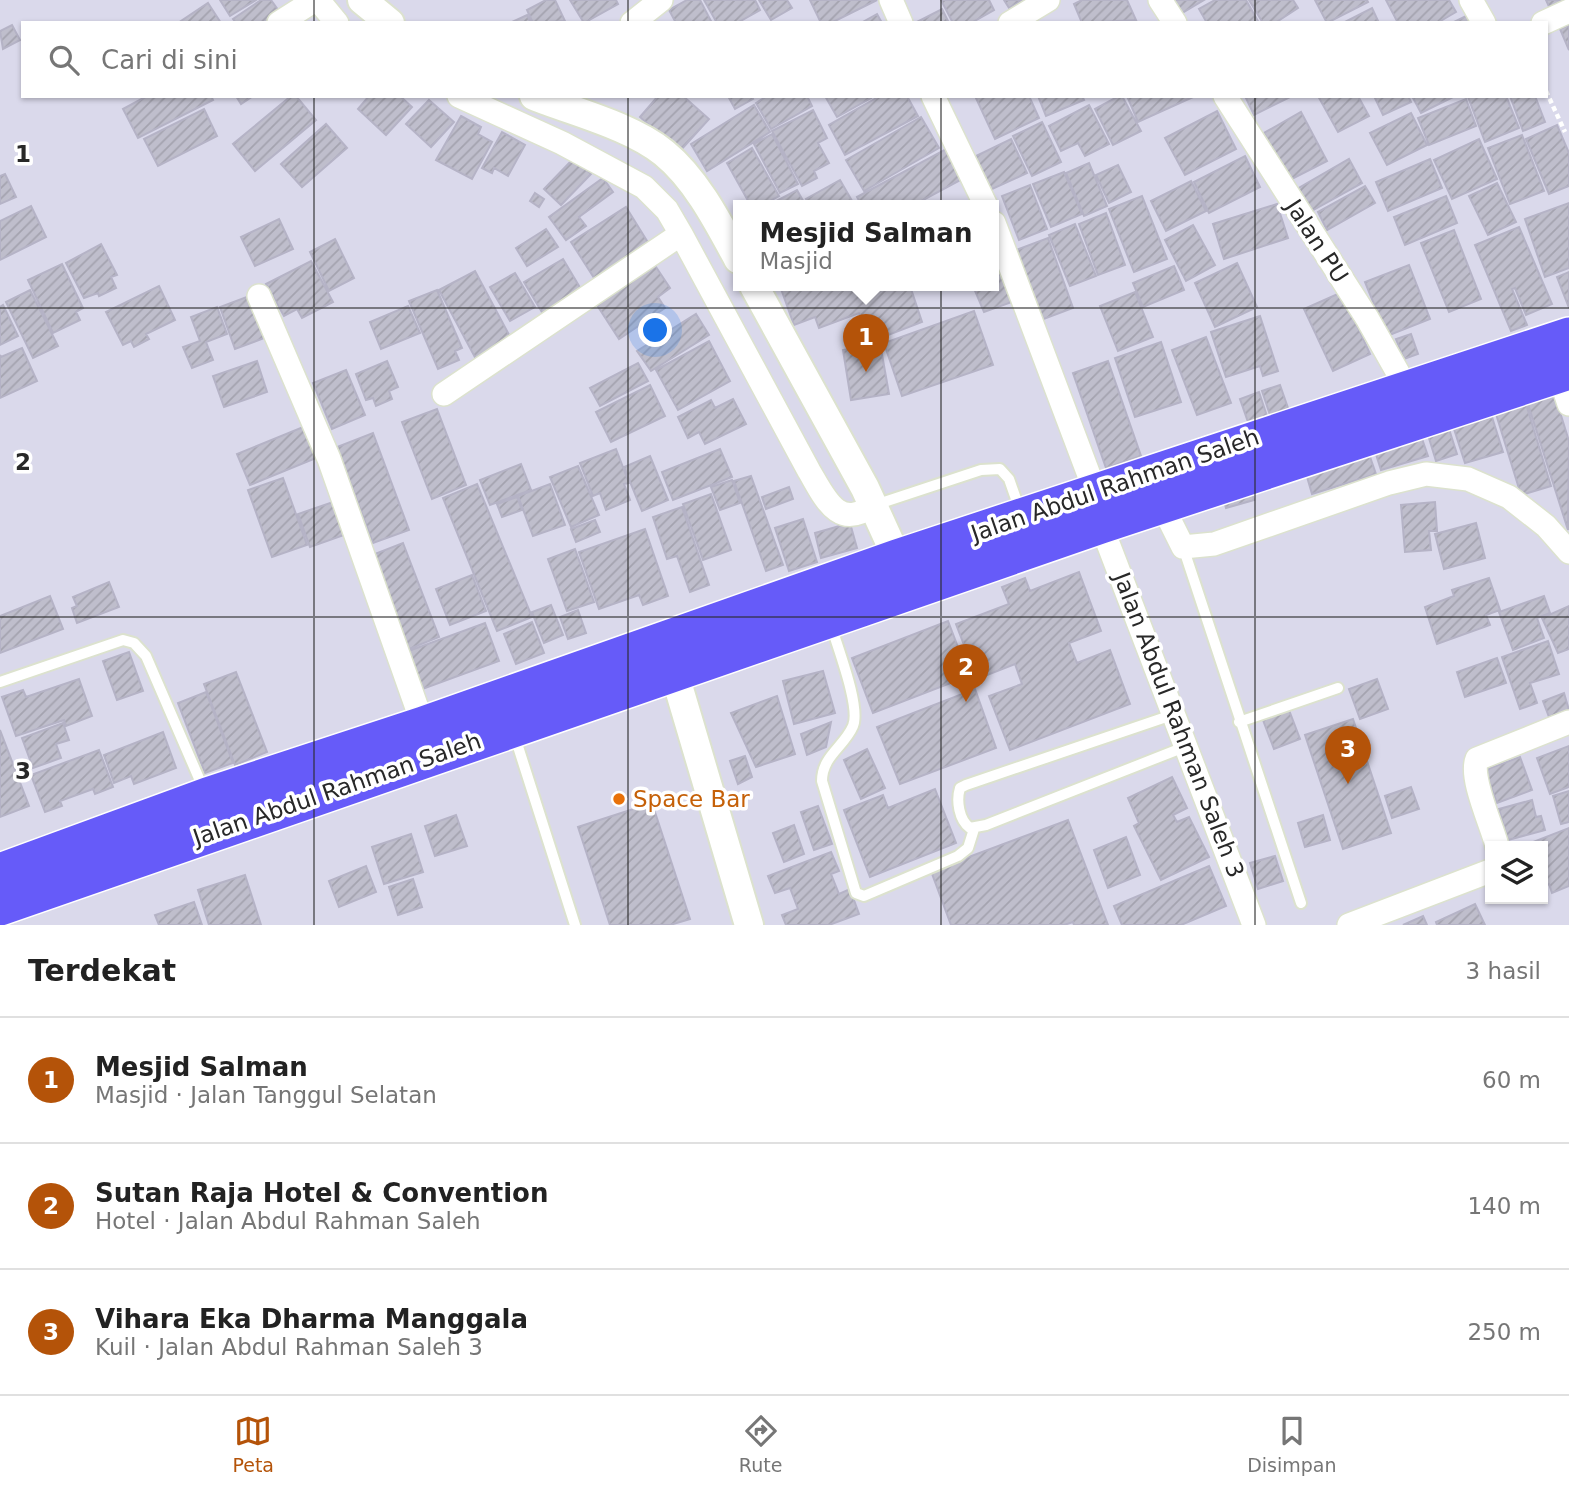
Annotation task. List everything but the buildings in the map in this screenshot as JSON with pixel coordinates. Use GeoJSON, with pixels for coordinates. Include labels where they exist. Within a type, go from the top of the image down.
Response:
{"type":"FeatureCollection","features":[{"type":"Feature","properties":{"kind":"highway","name":"Jalan Abdul Rahman Saleh"},"geometry":{"type":"LineString","coordinates":[[0,872],[171,828],[513,728],[897,558],[1022,516],[1162,505],[1316,436],[1406,387],[1569,336]]}},
{"type":"Feature","properties":{"kind":"highway","name":"Jalan Abdul Rahman Saleh"},"geometry":{"type":"LineString","coordinates":[[0,907],[171,828],[207,796],[423,725],[670,657],[830,619],[1098,508],[1316,436],[1566,383]]}},
{"type":"Feature","properties":{"kind":"street"},"geometry":{"type":"LineString","coordinates":[[282,21],[316,0],[335,21]]}},
{"type":"Feature","properties":{"kind":"street"},"geometry":{"type":"LineString","coordinates":[[362,0],[388,21]]}},
{"type":"Feature","properties":{"kind":"street"},"geometry":{"type":"LineString","coordinates":[[635,21],[661,0]]}},
{"type":"Feature","properties":{"kind":"street"},"geometry":{"type":"LineString","coordinates":[[891,0],[900,21]]}},
{"type":"Feature","properties":{"kind":"street"},"geometry":{"type":"LineString","coordinates":[[1013,21],[1048,0]]}},
{"type":"Feature","properties":{"kind":"street"},"geometry":{"type":"LineString","coordinates":[[1160,0],[1174,21]]}},
{"type":"Feature","properties":{"kind":"street"},"geometry":{"type":"LineString","coordinates":[[1471,0],[1482,21]]}},
{"type":"Feature","properties":{"kind":"street"},"geometry":{"type":"LineString","coordinates":[[1547,21],[1569,11]]}},
{"type":"Feature","properties":{"kind":"street"},"geometry":{"type":"LineString","coordinates":[[463,98],[562,143],[637,183],[667,210],[830,505],[842,514],[849,515],[859,514],[873,505]]}},
{"type":"Feature","properties":{"kind":"street"},"geometry":{"type":"LineString","coordinates":[[540,98],[642,139],[664,153],[690,182],[733,250]]}},
{"type":"Feature","properties":{"kind":"street"},"geometry":{"type":"LineString","coordinates":[[934,98],[983,200]]}},
{"type":"Feature","properties":{"kind":"street","name":"Jalan PU"},"geometry":{"type":"LineString","coordinates":[[1226,98],[1367,318],[1406,387]]}},
{"type":"Feature","properties":{"kind":"street"},"geometry":{"type":"LineString","coordinates":[[444,394],[681,234]]}},
{"type":"Feature","properties":{"kind":"street"},"geometry":{"type":"LineString","coordinates":[[999,237],[1098,508]]}},
{"type":"Feature","properties":{"kind":"street"},"geometry":{"type":"LineString","coordinates":[[757,291],[873,505],[897,558]]}},
{"type":"Feature","properties":{"kind":"street"},"geometry":{"type":"LineString","coordinates":[[259,296],[329,459],[423,725]]}},
{"type":"Feature","properties":{"kind":"street"},"geometry":{"type":"LineString","coordinates":[[1162,505],[1183,547],[1214,544],[1389,483],[1426,474],[1468,479],[1509,497],[1546,526],[1569,552]]}},
{"type":"Feature","properties":{"kind":"street","name":"Jalan Abdul Rahman Saleh 3"},"geometry":{"type":"LineString","coordinates":[[1098,508],[1254,925]]}},
{"type":"Feature","properties":{"kind":"street"},"geometry":{"type":"LineString","coordinates":[[670,657],[749,925]]}},
{"type":"Feature","properties":{"kind":"street"},"geometry":{"type":"LineString","coordinates":[[1495,841],[1478,784],[1474,766],[1477,759],[1569,722]]}},
{"type":"Feature","properties":{"kind":"street"},"geometry":{"type":"LineString","coordinates":[[1349,925],[1485,873]]}},
{"type":"Feature","properties":{"kind":"lane"},"geometry":{"type":"LineString","coordinates":[[873,505],[981,470],[1000,469],[1009,479],[1022,516]]}},
{"type":"Feature","properties":{"kind":"lane"},"geometry":{"type":"LineString","coordinates":[[1183,547],[1301,903]]}},
{"type":"Feature","properties":{"kind":"lane"},"geometry":{"type":"LineString","coordinates":[[830,619],[855,707],[854,725],[822,767],[822,781],[856,893],[864,896],[958,856],[968,848],[974,829]]}},
{"type":"Feature","properties":{"kind":"lane"},"geometry":{"type":"LineString","coordinates":[[0,682],[123,640],[135,643],[146,656],[207,796]]}},
{"type":"Feature","properties":{"kind":"lane"},"geometry":{"type":"LineString","coordinates":[[1239,722],[1338,688]]}},
{"type":"Feature","properties":{"kind":"lane"},"geometry":{"type":"LineString","coordinates":[[1175,714],[960,788],[957,799],[965,826],[974,829],[1187,746]]}},
{"type":"Feature","properties":{"kind":"lane"},"geometry":{"type":"LineString","coordinates":[[513,728],[575,925]]}},
{"type":"Feature","properties":{"kind":"path"},"geometry":{"type":"LineString","coordinates":[[1548,95],[1565,132]]}},
{"type":"Feature","properties":{"kind":"place","name":"Mesjid Salman"},"geometry":{"type":"Point","coordinates":[866,372]}},
{"type":"Feature","properties":{"kind":"place","name":"Sutan Raja Hotel & Convention"},"geometry":{"type":"Point","coordinates":[966,702]}},
{"type":"Feature","properties":{"kind":"place","name":"Vihara Eka Dharma Manggala"},"geometry":{"type":"Point","coordinates":[1348,784]}},
{"type":"Feature","properties":{"kind":"place","name":"Space Bar"},"geometry":{"type":"Point","coordinates":[619,799]}}]}
